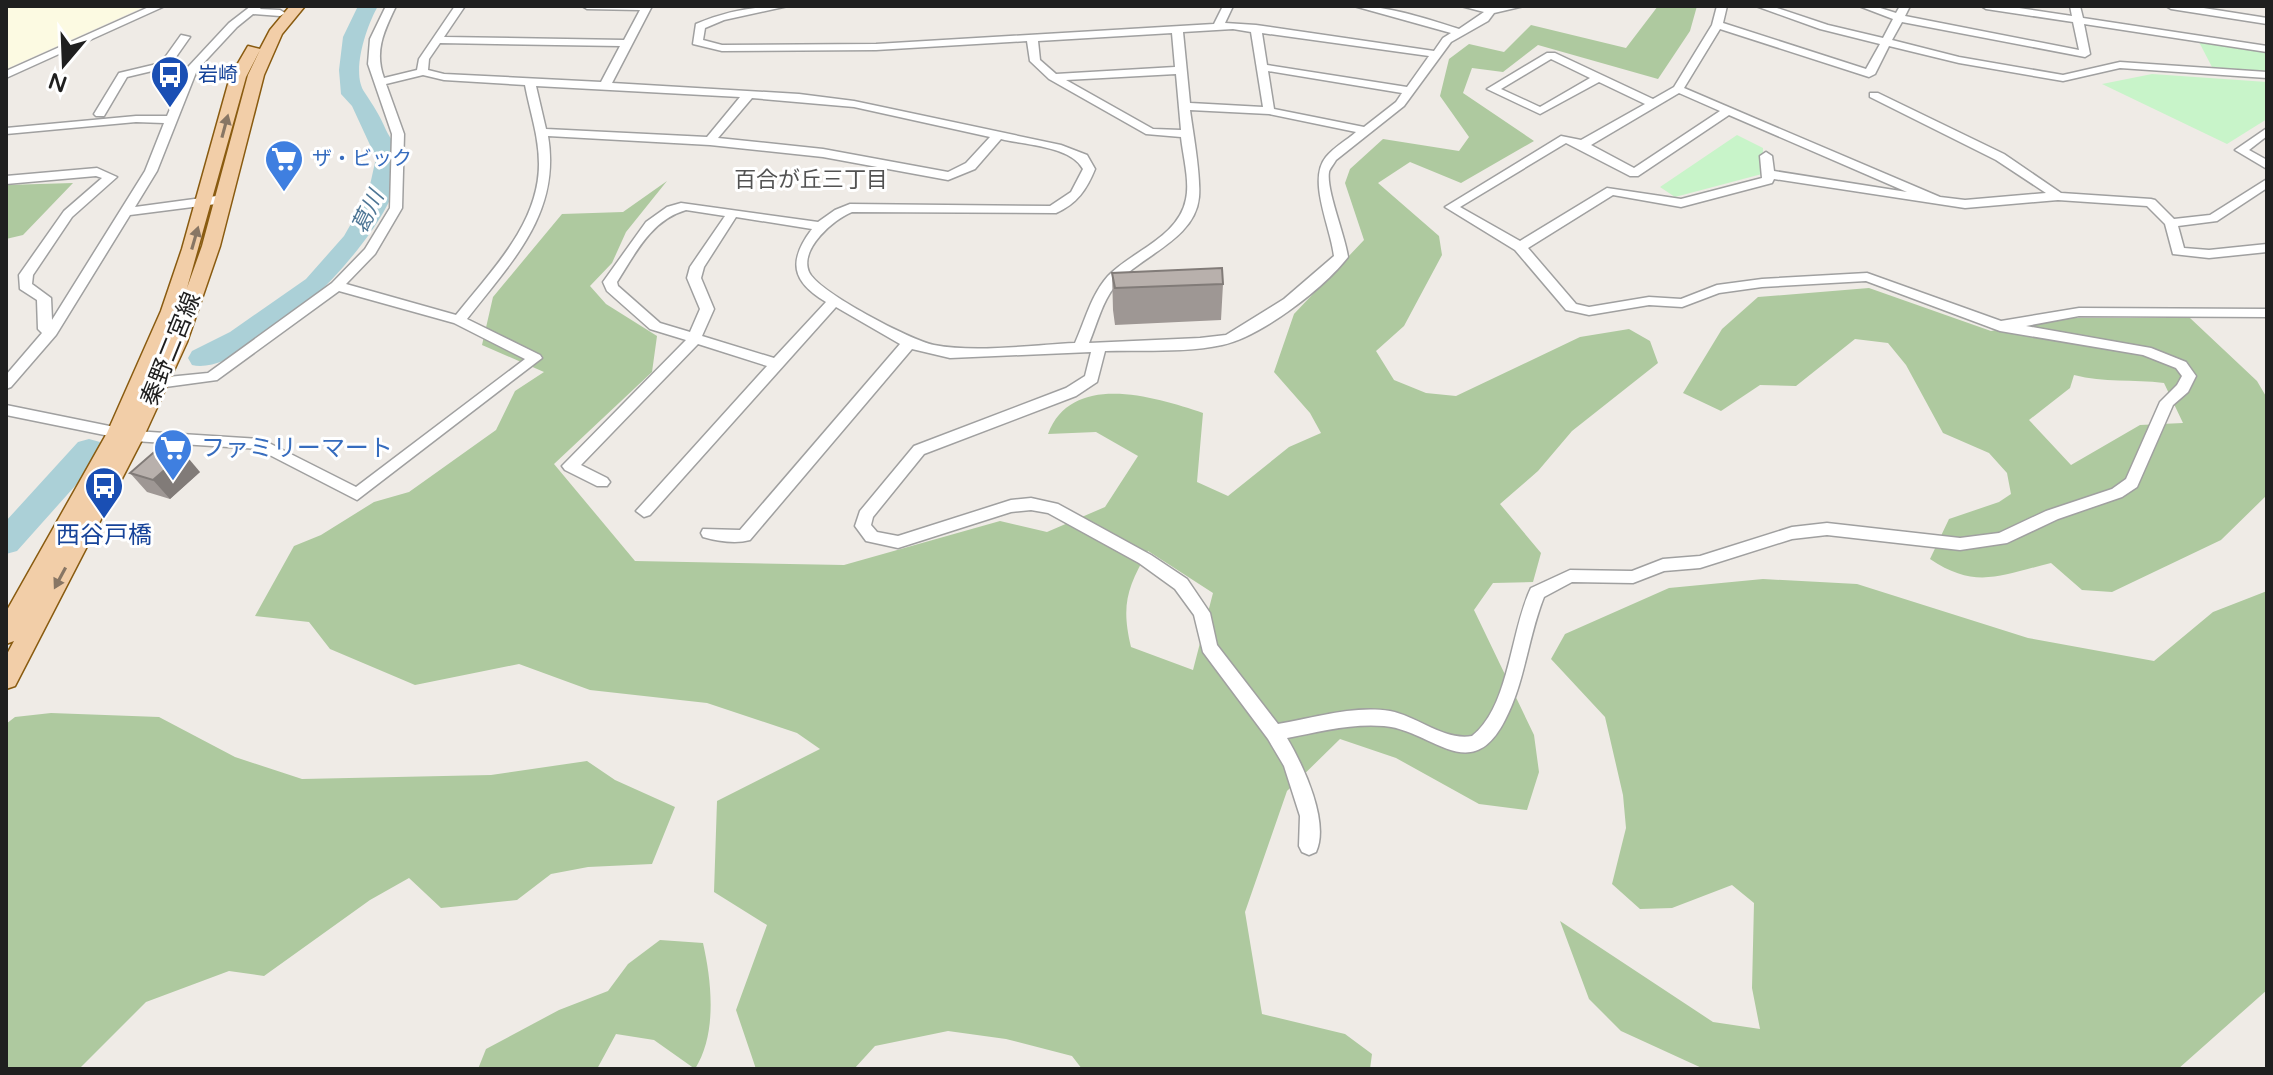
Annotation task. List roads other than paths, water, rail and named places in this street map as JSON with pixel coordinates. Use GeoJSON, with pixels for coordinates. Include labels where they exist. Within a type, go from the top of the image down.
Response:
{"type":"FeatureCollection","features":[{"type":"Feature","properties":{"kind":"main road","name":"秦野二宮線"},"geometry":{"type":"LineString","coordinates":[[6,679],[122,436],[214,200],[263,54],[275,33],[298,6]]}},
{"type":"Feature","properties":{"kind":"main road","name":"秦野二宮線"},"geometry":{"type":"LineString","coordinates":[[6,634],[82,497],[158,383],[188,313],[238,77],[261,36],[283,9]]}},
{"type":"Feature","properties":{"kind":"street"},"geometry":{"type":"LineString","coordinates":[[6,75],[160,6]]}},
{"type":"Feature","properties":{"kind":"street"},"geometry":{"type":"LineString","coordinates":[[158,383],[212,377],[337,286],[370,251],[396,208],[398,134],[373,64],[375,39],[391,6]]}},
{"type":"Feature","properties":{"kind":"street"},"geometry":{"type":"LineString","coordinates":[[423,72],[421,66],[460,6]]}},
{"type":"Feature","properties":{"kind":"street"},"geometry":{"type":"LineString","coordinates":[[587,6],[647,7],[605,85]]}},
{"type":"Feature","properties":{"kind":"street"},"geometry":{"type":"LineString","coordinates":[[783,6],[721,17],[700,26],[697,42],[722,48],[861,47],[1218,26],[1256,28],[1435,54]]}},
{"type":"Feature","properties":{"kind":"street"},"geometry":{"type":"LineString","coordinates":[[1218,26],[1228,6]]}},
{"type":"Feature","properties":{"kind":"street"},"geometry":{"type":"LineString","coordinates":[[1359,6],[1415,18],[1460,33]]}},
{"type":"Feature","properties":{"kind":"street"},"geometry":{"type":"LineString","coordinates":[[1466,6],[1491,10],[1519,6]]}},
{"type":"Feature","properties":{"kind":"street"},"geometry":{"type":"LineString","coordinates":[[1582,145],[1678,89],[1717,25],[1722,6]]}},
{"type":"Feature","properties":{"kind":"street"},"geometry":{"type":"LineString","coordinates":[[1761,6],[1824,27],[1959,60],[2063,78],[2120,65],[2267,75]]}},
{"type":"Feature","properties":{"kind":"street"},"geometry":{"type":"LineString","coordinates":[[1864,6],[1899,18],[2085,54]]}},
{"type":"Feature","properties":{"kind":"street"},"geometry":{"type":"LineString","coordinates":[[1717,25],[1869,74],[1905,6]]}},
{"type":"Feature","properties":{"kind":"street"},"geometry":{"type":"LineString","coordinates":[[1986,6],[2267,49]]}},
{"type":"Feature","properties":{"kind":"street"},"geometry":{"type":"LineString","coordinates":[[2075,6],[2088,72]]}},
{"type":"Feature","properties":{"kind":"street"},"geometry":{"type":"LineString","coordinates":[[2171,6],[2267,21]]}},
{"type":"Feature","properties":{"kind":"street"},"geometry":{"type":"LineString","coordinates":[[6,384],[51,332],[127,212],[151,171],[192,69],[253,8],[283,9]]}},
{"type":"Feature","properties":{"kind":"street"},"geometry":{"type":"LineString","coordinates":[[378,83],[423,72],[444,77],[749,94],[854,104],[998,135],[1083,158],[1089,169],[1073,199],[1052,210],[850,208],[818,226],[805,247],[801,266],[808,282],[834,301],[909,343],[950,353],[1227,340],[1252,328],[1331,270],[1341,257],[1338,234],[1326,198],[1323,171],[1331,158],[1367,131],[1411,91],[1447,40],[1484,19],[1491,10]]}},
{"type":"Feature","properties":{"kind":"street"},"geometry":{"type":"LineString","coordinates":[[1081,346],[1112,279],[1171,236],[1189,213],[1193,198],[1177,28]]}},
{"type":"Feature","properties":{"kind":"street"},"geometry":{"type":"LineString","coordinates":[[1256,28],[1269,111]]}},
{"type":"Feature","properties":{"kind":"street"},"geometry":{"type":"LineString","coordinates":[[165,65],[185,37]]}},
{"type":"Feature","properties":{"kind":"street"},"geometry":{"type":"LineString","coordinates":[[1032,38],[1035,61],[1053,77],[1150,132],[1187,134]]}},
{"type":"Feature","properties":{"kind":"street"},"geometry":{"type":"LineString","coordinates":[[436,40],[628,43]]}},
{"type":"Feature","properties":{"kind":"street"},"geometry":{"type":"LineString","coordinates":[[1598,78],[1540,111],[1493,89],[1551,55],[1653,103]]}},
{"type":"Feature","properties":{"kind":"street"},"geometry":{"type":"LineString","coordinates":[[100,114],[123,75],[165,65],[192,69]]}},
{"type":"Feature","properties":{"kind":"street"},"geometry":{"type":"LineString","coordinates":[[1262,67],[1411,91]]}},
{"type":"Feature","properties":{"kind":"street"},"geometry":{"type":"LineString","coordinates":[[1053,77],[1181,70]]}},
{"type":"Feature","properties":{"kind":"street"},"geometry":{"type":"LineString","coordinates":[[459,320],[521,236],[538,202],[545,165],[530,82]]}},
{"type":"Feature","properties":{"kind":"street"},"geometry":{"type":"LineString","coordinates":[[1678,89],[1937,200]]}},
{"type":"Feature","properties":{"kind":"street"},"geometry":{"type":"LineString","coordinates":[[710,141],[749,94]]}},
{"type":"Feature","properties":{"kind":"street"},"geometry":{"type":"LineString","coordinates":[[1874,95],[2000,157],[2058,196]]}},
{"type":"Feature","properties":{"kind":"street"},"geometry":{"type":"LineString","coordinates":[[1185,106],[1269,111],[1367,131]]}},
{"type":"Feature","properties":{"kind":"street"},"geometry":{"type":"LineString","coordinates":[[1274,733],[1328,723],[1389,719],[1440,740],[1460,746],[1474,745],[1487,736],[1499,716],[1537,593],[1570,576],[1633,577],[1663,565],[1700,562],[1792,533],[1827,529],[1960,544],[2001,539],[2052,515],[2117,493],[2132,483],[2167,402],[2189,376],[2181,365],[2146,351],[2000,326],[1867,277],[1762,283],[1717,289],[1682,303],[1649,301],[1589,311],[1571,307],[1520,247],[1451,207],[1565,138],[1634,173],[1728,111]]}},
{"type":"Feature","properties":{"kind":"street"},"geometry":{"type":"LineString","coordinates":[[6,125],[100,114],[123,113],[136,119]]}},
{"type":"Feature","properties":{"kind":"street"},"geometry":{"type":"LineString","coordinates":[[6,131],[136,119],[171,120]]}},
{"type":"Feature","properties":{"kind":"street"},"geometry":{"type":"LineString","coordinates":[[2267,131],[2241,150],[2267,165]]}},
{"type":"Feature","properties":{"kind":"street"},"geometry":{"type":"LineString","coordinates":[[539,132],[710,141],[823,153],[948,176],[961,174],[972,166],[998,135]]}},
{"type":"Feature","properties":{"kind":"street"},"geometry":{"type":"LineString","coordinates":[[1520,247],[1611,191],[1681,203],[1768,180],[1766,156]]}},
{"type":"Feature","properties":{"kind":"street"},"geometry":{"type":"LineString","coordinates":[[6,180],[110,174],[107,184],[68,214],[26,275],[25,286],[44,298],[43,320],[45,329],[51,332]]}},
{"type":"Feature","properties":{"kind":"street"},"geometry":{"type":"LineString","coordinates":[[1768,174],[1965,204],[2058,196],[2151,203],[2171,223],[2178,251],[2209,254],[2267,248]]}},
{"type":"Feature","properties":{"kind":"street"},"geometry":{"type":"LineString","coordinates":[[2171,223],[2213,218],[2267,183]]}},
{"type":"Feature","properties":{"kind":"street"},"geometry":{"type":"LineString","coordinates":[[127,212],[214,200]]}},
{"type":"Feature","properties":{"kind":"street"},"geometry":{"type":"LineString","coordinates":[[777,364],[693,341],[655,326],[612,288],[610,282],[656,216],[668,209],[685,206],[818,226]]}},
{"type":"Feature","properties":{"kind":"street"},"geometry":{"type":"LineString","coordinates":[[602,482],[570,466],[693,341],[707,309],[694,278],[697,267],[733,213]]}},
{"type":"Feature","properties":{"kind":"street"},"geometry":{"type":"LineString","coordinates":[[6,410],[122,436],[261,444],[357,494],[535,358],[459,320],[337,286]]}},
{"type":"Feature","properties":{"kind":"street"},"geometry":{"type":"LineString","coordinates":[[644,511],[834,301]]}},
{"type":"Feature","properties":{"kind":"street"},"geometry":{"type":"LineString","coordinates":[[2000,326],[2079,312],[2267,313]]}},
{"type":"Feature","properties":{"kind":"street"},"geometry":{"type":"LineString","coordinates":[[709,533],[744,536],[909,343]]}},
{"type":"Feature","properties":{"kind":"street"},"geometry":{"type":"LineString","coordinates":[[1099,346],[1092,379],[1071,392],[919,450],[866,515],[863,526],[872,537],[898,542],[1011,506],[1031,504],[1052,508],[1145,559],[1181,584],[1202,613],[1209,647],[1274,733],[1292,764],[1309,816],[1309,846]]}},
{"type":"Feature","properties":{"kind":"waterway","name":"葛川"},"geometry":{"type":"LineString","coordinates":[[202,358],[240,339],[315,285],[355,240],[380,194],[388,158],[362,103],[352,94],[350,70],[353,37],[368,6]]}},
{"type":"Feature","properties":{"kind":"waterway","name":"葛川"},"geometry":{"type":"LineString","coordinates":[[6,542],[89,450]]}},
{"type":"Feature","properties":{"kind":"place","name":"岩崎"},"geometry":{"type":"Point","coordinates":[170,109]}},
{"type":"Feature","properties":{"kind":"place","name":"ザ・ビック"},"geometry":{"type":"Point","coordinates":[284,193]}},
{"type":"Feature","properties":{"kind":"place","name":"ファミリーマート"},"geometry":{"type":"Point","coordinates":[173,482]}},
{"type":"Feature","properties":{"kind":"place","name":"西谷戸橋"},"geometry":{"type":"Point","coordinates":[104,520]}},
{"type":"Feature","properties":{"kind":"district","name":"百合が丘三丁目"},"geometry":{"type":"Point","coordinates":[811,180]}}]}
